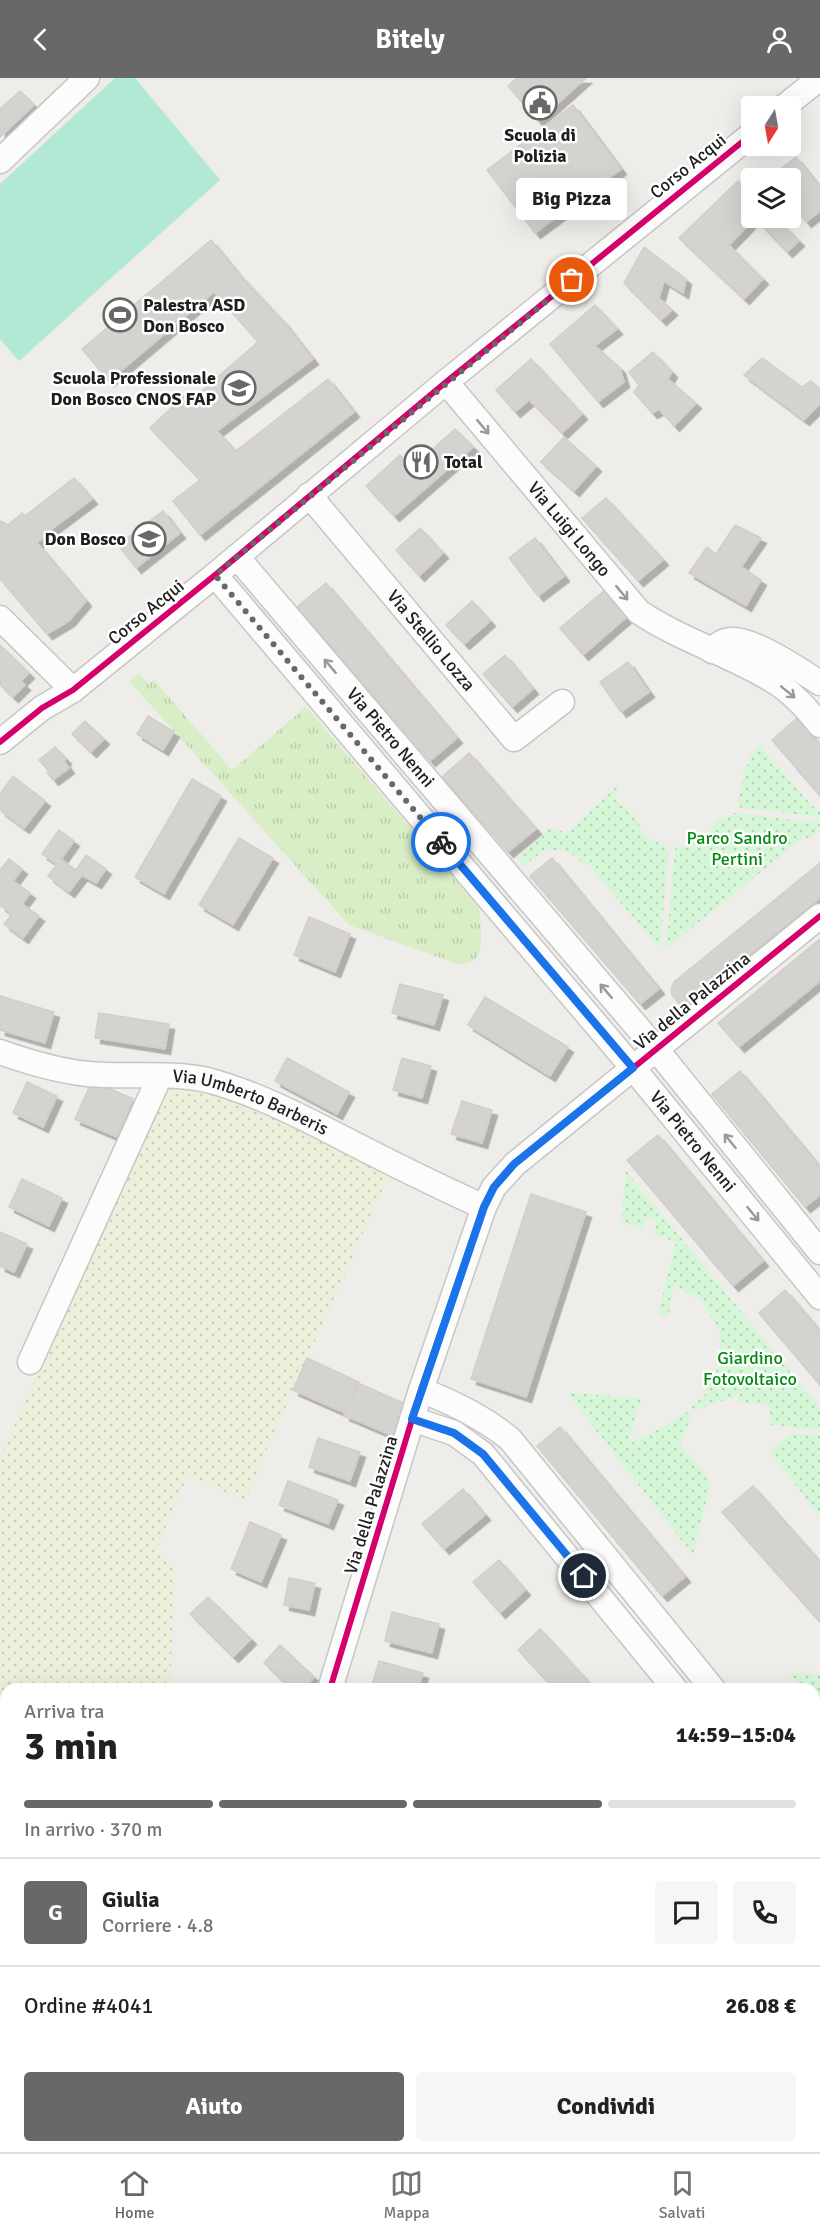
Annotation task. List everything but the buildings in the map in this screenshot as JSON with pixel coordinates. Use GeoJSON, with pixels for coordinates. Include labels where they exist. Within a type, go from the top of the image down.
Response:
{"type":"FeatureCollection","features":[{"type":"Feature","properties":{"kind":"street"},"geometry":{"type":"LineString","coordinates":[[0,161],[87,78]]}},
{"type":"Feature","properties":{"kind":"street"},"geometry":{"type":"LineString","coordinates":[[798,96],[820,78]]}},
{"type":"Feature","properties":{"kind":"street","name":"Corso Acqui"},"geometry":{"type":"LineString","coordinates":[[0,742],[42,708],[73,690],[237,557],[446,382],[741,143]]}},
{"type":"Feature","properties":{"kind":"street","name":"Via Luigi Longo"},"geometry":{"type":"LineString","coordinates":[[446,382],[639,612],[665,628],[772,680],[817,716]]}},
{"type":"Feature","properties":{"kind":"street","name":"Via Stellio Lozza"},"geometry":{"type":"LineString","coordinates":[[309,495],[514,739],[562,702]]}},
{"type":"Feature","properties":{"kind":"street","name":"Via Pietro Nenni"},"geometry":{"type":"LineString","coordinates":[[237,557],[656,1049],[820,1252]]}},
{"type":"Feature","properties":{"kind":"street","name":"Via Pietro Nenni"},"geometry":{"type":"LineString","coordinates":[[215,575],[633,1068],[820,1296]]}},
{"type":"Feature","properties":{"kind":"street"},"geometry":{"type":"LineString","coordinates":[[0,618],[73,690],[52,717],[0,759]]}},
{"type":"Feature","properties":{"kind":"street"},"geometry":{"type":"LineString","coordinates":[[712,651],[719,643],[734,639],[777,657],[820,683]]}},
{"type":"Feature","properties":{"kind":"street","name":"Via della Palazzina"},"geometry":{"type":"LineString","coordinates":[[332,1683],[421,1390],[484,1207],[494,1187],[514,1164],[820,916]]}},
{"type":"Feature","properties":{"kind":"street","name":"Via Umberto Barberis"},"geometry":{"type":"LineString","coordinates":[[0,1052],[40,1064],[88,1074],[191,1077],[212,1082],[270,1102],[437,1186],[484,1207]]}},
{"type":"Feature","properties":{"kind":"street"},"geometry":{"type":"LineString","coordinates":[[30,1362],[160,1076]]}},
{"type":"Feature","properties":{"kind":"street"},"geometry":{"type":"LineString","coordinates":[[421,1390],[461,1406],[510,1440],[708,1683]]}},
{"type":"Feature","properties":{"kind":"street"},"geometry":{"type":"LineString","coordinates":[[412,1419],[454,1433],[483,1454],[665,1683]]}},
{"type":"Feature","properties":{"kind":"street"},"geometry":{"type":"LineString","coordinates":[[670,1683],[692,1663]]}},
{"type":"Feature","properties":{"kind":"green space"},"geometry":{"type":"Polygon","coordinates":[[[115,78],[135,78],[220,180],[19,361],[0,339],[0,184],[115,78]]]}},
{"type":"Feature","properties":{"kind":"green space"},"geometry":{"type":"Polygon","coordinates":[[[139,673],[148,684],[154,680],[232,770],[306,707],[479,907],[481,936],[478,954],[474,960],[466,964],[455,963],[349,925],[129,681],[139,673]]]}},
{"type":"Feature","properties":{"kind":"green space","name":"Parco Sandro Pertini"},"geometry":{"type":"Polygon","coordinates":[[[758,744],[816,810],[820,811],[820,817],[738,807],[743,773],[758,744]]]}},
{"type":"Feature","properties":{"kind":"green space","name":"Parco Sandro Pertini"},"geometry":{"type":"Polygon","coordinates":[[[618,785],[615,800],[633,814],[646,837],[669,847],[660,949],[587,863],[583,865],[572,854],[565,851],[550,851],[546,848],[525,866],[518,858],[550,828],[568,833],[618,785]]]}},
{"type":"Feature","properties":{"kind":"green space","name":"Parco Sandro Pertini"},"geometry":{"type":"Polygon","coordinates":[[[735,813],[820,823],[820,829],[808,839],[805,836],[666,949],[675,848],[700,842],[717,821],[735,813]]]}},
{"type":"Feature","properties":{"kind":"green space"},"geometry":{"type":"Polygon","coordinates":[[[169,1085],[222,1093],[392,1168],[244,1501],[188,1475],[155,1553],[175,1565],[170,1683],[0,1683],[0,1457],[169,1085]]]}},
{"type":"Feature","properties":{"kind":"green space","name":"Giardino Fotovoltaico"},"geometry":{"type":"Polygon","coordinates":[[[626,1171],[820,1408],[820,1430],[771,1425],[769,1405],[739,1402],[738,1396],[696,1409],[690,1408],[705,1395],[721,1361],[719,1329],[701,1300],[674,1285],[668,1317],[658,1314],[676,1242],[654,1234],[657,1221],[646,1217],[642,1229],[621,1222],[626,1171]]]}},
{"type":"Feature","properties":{"kind":"green space","name":"Giardino Fotovoltaico"},"geometry":{"type":"Polygon","coordinates":[[[568,1394],[641,1399],[628,1444],[668,1425],[685,1412],[692,1415],[680,1443],[711,1481],[693,1555],[568,1394]]]}},
{"type":"Feature","properties":{"kind":"green space","name":"Giardino Fotovoltaico"},"geometry":{"type":"Polygon","coordinates":[[[791,1433],[820,1436],[820,1516],[769,1452],[791,1433]]]}},
{"type":"Feature","properties":{"kind":"green space"},"geometry":{"type":"Polygon","coordinates":[[[789,1672],[820,1675],[820,1683],[797,1683],[789,1672]]]}},
{"type":"Feature","properties":{"kind":"cycle path"},"geometry":{"type":"LineString","coordinates":[[0,742],[42,708],[73,690],[446,382],[741,143]]}},
{"type":"Feature","properties":{"kind":"cycle path"},"geometry":{"type":"LineString","coordinates":[[332,1683],[421,1390],[484,1207],[494,1187],[515,1164],[820,916]]}},
{"type":"Feature","properties":{"kind":"way so far"},"geometry":{"type":"LineString","coordinates":[[441,842],[215,575],[428,396],[572,280]]}},
{"type":"Feature","properties":{"kind":"place","name":"Scuola di Polizia"},"geometry":{"type":"Point","coordinates":[540,103]}},
{"type":"Feature","properties":{"kind":"place","name":"Big Pizza"},"geometry":{"type":"Point","coordinates":[572,280]}},
{"type":"Feature","properties":{"kind":"place","name":"Palestra ASD Don Bosco"},"geometry":{"type":"Point","coordinates":[120,315]}},
{"type":"Feature","properties":{"kind":"place","name":"Scuola Professionale Don Bosco CNOS FAP"},"geometry":{"type":"Point","coordinates":[239,388]}},
{"type":"Feature","properties":{"kind":"place","name":"Total"},"geometry":{"type":"Point","coordinates":[421,462]}},
{"type":"Feature","properties":{"kind":"place","name":"Don Bosco"},"geometry":{"type":"Point","coordinates":[149,539]}},
{"type":"Feature","properties":{"kind":"route"},"geometry":{"type":"LineString","coordinates":[[441,842],[633,1068],[514,1164],[494,1187],[484,1207],[412,1419],[454,1433],[483,1454],[584,1576]]}}]}
